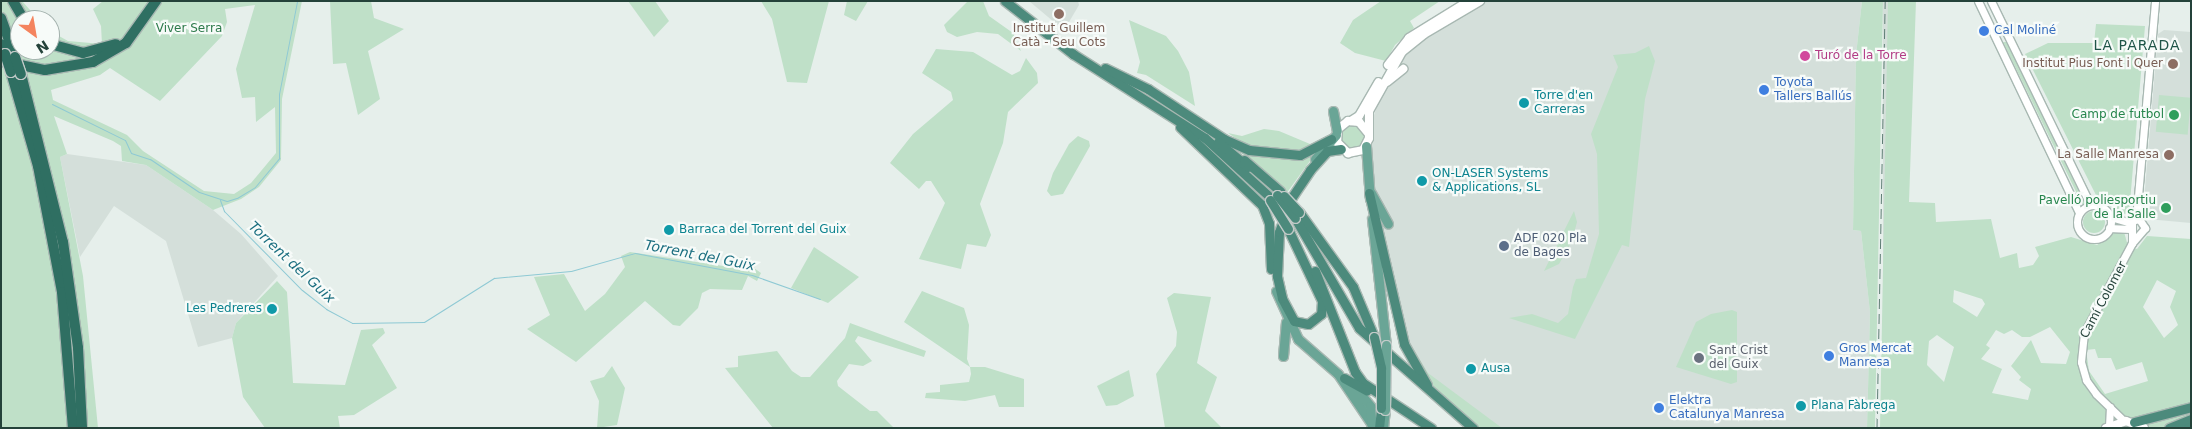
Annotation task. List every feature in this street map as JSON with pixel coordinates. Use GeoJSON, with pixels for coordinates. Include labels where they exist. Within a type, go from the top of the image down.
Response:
{"type":"FeatureCollection","features":[{"type":"Feature","properties":{"kind":"highway"},"geometry":{"type":"LineString","coordinates":[[6,54],[32,69],[71,68],[104,57],[134,34],[156,1]]}},
{"type":"Feature","properties":{"kind":"highway"},"geometry":{"type":"LineString","coordinates":[[1005,1],[1073,54],[1205,138],[1255,182],[1275,196]]}},
{"type":"Feature","properties":{"kind":"highway"},"geometry":{"type":"LineString","coordinates":[[1012,1],[1105,68],[1210,135],[1275,196],[1293,221],[1359,328],[1473,428]]}},
{"type":"Feature","properties":{"kind":"highway"},"geometry":{"type":"LineString","coordinates":[[1,18],[6,54],[16,73],[63,242],[78,348],[82,428]]}},
{"type":"Feature","properties":{"kind":"highway"},"geometry":{"type":"LineString","coordinates":[[60,48],[69,51],[100,51],[134,34]]}},
{"type":"Feature","properties":{"kind":"highway"},"geometry":{"type":"LineString","coordinates":[[1105,68],[1148,89],[1224,139],[1249,150],[1300,155],[1335,135]]}},
{"type":"Feature","properties":{"kind":"highway"},"geometry":{"type":"LineString","coordinates":[[16,73],[38,166],[59,274],[73,428]]}},
{"type":"Feature","properties":{"kind":"highway"},"geometry":{"type":"LineString","coordinates":[[1152,104],[1208,150],[1262,205],[1269,223],[1274,282]]}},
{"type":"Feature","properties":{"kind":"highway"},"geometry":{"type":"LineString","coordinates":[[1293,221],[1322,300],[1321,314],[1308,324],[1294,321],[1282,298],[1277,276],[1279,232],[1292,197],[1310,170],[1327,151],[1341,149]]}},
{"type":"Feature","properties":{"kind":"highway"},"geometry":{"type":"LineString","coordinates":[[1369,190],[1404,344],[1415,368],[1439,398]]}},
{"type":"Feature","properties":{"kind":"highway"},"geometry":{"type":"LineString","coordinates":[[1293,221],[1353,287],[1374,337],[1381,368],[1383,409],[1375,427]]}},
{"type":"Feature","properties":{"kind":"highway"},"geometry":{"type":"LineString","coordinates":[[1293,221],[1322,285],[1354,372],[1363,383],[1404,412]]}},
{"type":"Feature","properties":{"kind":"highway"},"geometry":{"type":"LineString","coordinates":[[1341,376],[1430,428]]}},
{"type":"Feature","properties":{"kind":"highway"},"geometry":{"type":"LineString","coordinates":[[2134,422],[2191,407]]}},
{"type":"Feature","properties":{"kind":"highway"},"geometry":{"type":"LineString","coordinates":[[2169,428],[2191,419]]}},
{"type":"Feature","properties":{"kind":"main road"},"geometry":{"type":"LineString","coordinates":[[1375,427],[1367,400],[1306,348],[1286,317],[1274,282],[1274,242],[1284,206],[1335,135],[1348,122],[1359,116],[1398,48],[1421,28],[1469,1]]}},
{"type":"Feature","properties":{"kind":"main road"},"geometry":{"type":"LineString","coordinates":[[1383,428],[1386,346],[1369,190],[1366,146],[1369,111],[1382,87],[1412,42],[1480,1]]}},
{"type":"Feature","properties":{"kind":"main road"},"geometry":{"type":"LineString","coordinates":[[1382,87],[1403,69]]}},
{"type":"Feature","properties":{"kind":"main road"},"geometry":{"type":"LineString","coordinates":[[1366,146],[1354,153],[1341,149],[1335,135],[1333,111],[1348,122],[1362,124],[1368,133]]}},
{"type":"Feature","properties":{"kind":"main road"},"geometry":{"type":"LineString","coordinates":[[1369,190],[1388,224]]}},
{"type":"Feature","properties":{"kind":"main road"},"geometry":{"type":"LineString","coordinates":[[1286,317],[1288,340],[1283,356],[1292,348],[1306,348]]}},
{"type":"Feature","properties":{"kind":"main road"},"geometry":{"type":"LineString","coordinates":[[2108,427],[2124,421],[2134,422],[2144,428]]}},
{"type":"Feature","properties":{"kind":"street"},"geometry":{"type":"LineString","coordinates":[[1978,1],[2080,213],[2078,225],[2085,236],[2100,237],[2109,228],[2110,217]]}},
{"type":"Feature","properties":{"kind":"street"},"geometry":{"type":"LineString","coordinates":[[1992,1],[2088,200],[2110,217],[2134,220],[2145,224],[2140,234],[2130,230],[2109,228]]}},
{"type":"Feature","properties":{"kind":"street"},"geometry":{"type":"LineString","coordinates":[[2132,243],[2130,230],[2134,220],[2155,1]]}},
{"type":"Feature","properties":{"kind":"street"},"geometry":{"type":"LineString","coordinates":[[2080,213],[2096,205]]}},
{"type":"Feature","properties":{"kind":"street","name":"Camí Colomer"},"geometry":{"type":"LineString","coordinates":[[2124,421],[2086,380],[2081,344],[2132,243],[2140,234]]}},
{"type":"Feature","properties":{"kind":"street"},"geometry":{"type":"LineString","coordinates":[[2108,427],[2110,407]]}},
{"type":"Feature","properties":{"kind":"shaded area","name":"Institut Guillem Catà - Seu Cots"},"geometry":{"type":"Polygon","coordinates":[[[1029,1],[1078,1],[1079,5],[1069,22],[1060,27],[1029,1]]]}},
{"type":"Feature","properties":{"kind":"shaded area"},"geometry":{"type":"Polygon","coordinates":[[[1485,1],[1862,1],[1856,55],[1853,230],[1861,231],[1870,312],[1867,428],[1479,428],[1441,394],[1409,351],[1372,191],[1368,150],[1374,141],[1372,121],[1379,100],[1409,48],[1485,1]]]}},
{"type":"Feature","properties":{"kind":"shaded area"},"geometry":{"type":"Polygon","coordinates":[[[1883,1],[1888,1],[1888,428],[1883,428],[1883,1]]]}},
{"type":"Feature","properties":{"kind":"shaded area","name":"La Salle Manresa"},"geometry":{"type":"Polygon","coordinates":[[[2164,30],[2191,32],[2191,223],[2147,219],[2143,213],[2158,34],[2164,30]]]}},
{"type":"Feature","properties":{"kind":"shaded area"},"geometry":{"type":"Polygon","coordinates":[[[67,154],[146,165],[213,210],[241,234],[278,276],[236,323],[232,338],[198,347],[166,241],[114,206],[80,257],[60,157],[67,154]]]}},
{"type":"Feature","properties":{"kind":"green space","name":"Viver Serra"},"geometry":{"type":"Polygon","coordinates":[[[1,1],[22,1],[30,10],[10,10],[10,60],[60,60],[60,37],[68,41],[102,44],[101,26],[93,9],[103,1],[302,1],[282,99],[281,160],[259,187],[241,199],[213,210],[146,165],[122,161],[121,146],[113,141],[54,116],[67,154],[60,157],[83,276],[98,428],[1,428],[1,1]],[[255,5],[225,9],[227,22],[222,36],[160,101],[110,68],[100,75],[51,90],[53,100],[127,135],[143,151],[204,191],[234,194],[251,183],[276,153],[275,107],[256,122],[255,97],[242,98],[236,69],[255,5]]]}},
{"type":"Feature","properties":{"kind":"green space"},"geometry":{"type":"Polygon","coordinates":[[[330,1],[371,1],[374,18],[404,29],[368,51],[380,99],[358,115],[346,63],[333,64],[330,1]]]}},
{"type":"Feature","properties":{"kind":"green space"},"geometry":{"type":"Polygon","coordinates":[[[628,1],[655,1],[669,21],[654,37],[628,1]]]}},
{"type":"Feature","properties":{"kind":"green space"},"geometry":{"type":"Polygon","coordinates":[[[761,1],[829,1],[807,83],[787,82],[772,19],[761,1]]]}},
{"type":"Feature","properties":{"kind":"green space"},"geometry":{"type":"Polygon","coordinates":[[[847,1],[868,1],[856,21],[844,15],[847,1]]]}},
{"type":"Feature","properties":{"kind":"green space"},"geometry":{"type":"Polygon","coordinates":[[[968,1],[983,1],[989,16],[1013,33],[1021,51],[998,34],[977,32],[957,37],[947,32],[944,25],[968,1]]]}},
{"type":"Feature","properties":{"kind":"green space"},"geometry":{"type":"Polygon","coordinates":[[[1381,1],[1440,1],[1410,21],[1414,28],[1395,45],[1386,61],[1355,53],[1340,43],[1353,20],[1381,1]]]}},
{"type":"Feature","properties":{"kind":"green space"},"geometry":{"type":"Polygon","coordinates":[[[1862,1],[1883,1],[1875,428],[1867,428],[1870,312],[1861,231],[1853,230],[1856,55],[1862,1]]]}},
{"type":"Feature","properties":{"kind":"green space"},"geometry":{"type":"Polygon","coordinates":[[[1888,1],[1916,1],[1909,202],[1935,203],[1936,222],[1991,219],[2000,258],[2017,253],[2019,268],[2033,265],[2039,256],[2035,247],[2071,237],[2097,245],[2114,233],[2124,232],[2128,246],[2137,249],[2147,236],[2191,239],[2191,428],[1880,428],[1888,1]],[[2157,280],[2143,307],[2164,338],[2178,325],[2170,307],[2176,291],[2157,280]],[[1954,290],[1953,302],[1977,317],[1985,304],[1982,299],[1954,290]],[[2050,327],[2030,337],[2022,337],[2012,330],[2004,334],[1996,330],[1986,345],[1990,348],[1981,359],[2002,369],[1992,393],[2028,400],[2031,389],[2019,380],[2021,377],[2011,366],[2031,340],[2041,363],[2066,364],[2070,352],[2050,327]],[[1937,335],[1929,341],[1927,365],[1944,382],[1954,347],[1937,335]],[[2095,349],[2086,350],[2089,371],[2105,394],[2148,381],[2142,362],[2116,370],[2111,358],[2098,358],[2095,349]]]}},
{"type":"Feature","properties":{"kind":"green space"},"geometry":{"type":"Polygon","coordinates":[[[1129,20],[1166,36],[1178,51],[1189,72],[1195,106],[1146,75],[1137,73],[1140,62],[1129,20]]]}},
{"type":"Feature","properties":{"kind":"green space"},"geometry":{"type":"Polygon","coordinates":[[[2096,24],[2145,26],[2129,214],[2116,214],[2107,202],[2098,199],[2025,54],[2048,43],[2094,43],[2096,24]]]}},
{"type":"Feature","properties":{"kind":"green space"},"geometry":{"type":"Polygon","coordinates":[[[2003,42],[2007,42],[2085,204],[2082,204],[2003,42]]]}},
{"type":"Feature","properties":{"kind":"green space"},"geometry":{"type":"Polygon","coordinates":[[[1649,46],[1655,61],[1645,99],[1629,247],[1622,245],[1575,339],[1509,318],[1532,314],[1558,323],[1568,314],[1576,279],[1586,278],[1599,234],[1597,154],[1591,134],[1618,67],[1613,55],[1635,53],[1649,46]]]}},
{"type":"Feature","properties":{"kind":"green space"},"geometry":{"type":"Polygon","coordinates":[[[936,49],[973,52],[1012,75],[1020,71],[1026,58],[1037,73],[1038,83],[1008,112],[1003,143],[980,204],[991,235],[986,247],[967,244],[961,269],[919,259],[945,203],[931,181],[926,181],[919,189],[890,163],[913,134],[953,100],[951,92],[922,73],[936,49]]]}},
{"type":"Feature","properties":{"kind":"green space","name":"Camp de futbol"},"geometry":{"type":"Polygon","coordinates":[[[2159,95],[2191,98],[2188,135],[2156,132],[2159,95]]]}},
{"type":"Feature","properties":{"kind":"green space"},"geometry":{"type":"Polygon","coordinates":[[[1353,125],[1361,129],[1365,137],[1361,145],[1353,149],[1345,145],[1341,137],[1345,129],[1353,125]]]}},
{"type":"Feature","properties":{"kind":"green space"},"geometry":{"type":"Polygon","coordinates":[[[1264,129],[1279,131],[1310,144],[1305,150],[1264,148],[1242,143],[1228,133],[1242,136],[1264,129]]]}},
{"type":"Feature","properties":{"kind":"green space"},"geometry":{"type":"Polygon","coordinates":[[[1078,136],[1089,141],[1090,146],[1063,194],[1051,196],[1047,191],[1053,173],[1069,144],[1078,136]]]}},
{"type":"Feature","properties":{"kind":"green space"},"geometry":{"type":"Polygon","coordinates":[[[1236,148],[1304,157],[1315,154],[1286,194],[1236,148]]]}},
{"type":"Feature","properties":{"kind":"green space"},"geometry":{"type":"Polygon","coordinates":[[[1574,211],[1577,222],[1572,241],[1559,264],[1544,271],[1574,211]]]}},
{"type":"Feature","properties":{"kind":"green space"},"geometry":{"type":"Polygon","coordinates":[[[2090,211],[2098,211],[2105,218],[2105,226],[2098,233],[2090,233],[2083,226],[2083,218],[2090,211]]]}},
{"type":"Feature","properties":{"kind":"green space"},"geometry":{"type":"Polygon","coordinates":[[[814,247],[859,277],[828,303],[791,288],[814,247]]]}},
{"type":"Feature","properties":{"kind":"green space"},"geometry":{"type":"Polygon","coordinates":[[[630,252],[730,267],[740,257],[756,265],[754,268],[761,273],[757,281],[748,276],[742,290],[710,289],[702,293],[698,308],[680,326],[673,325],[645,301],[576,362],[527,329],[550,315],[534,277],[564,274],[585,311],[605,294],[625,267],[621,256],[630,252]]]}},
{"type":"Feature","properties":{"kind":"green space"},"geometry":{"type":"Polygon","coordinates":[[[277,281],[287,292],[293,383],[345,385],[361,330],[383,328],[385,333],[372,345],[397,388],[354,415],[338,416],[340,428],[265,428],[243,397],[232,338],[236,323],[277,281]]]}},
{"type":"Feature","properties":{"kind":"green space"},"geometry":{"type":"Polygon","coordinates":[[[922,291],[964,308],[969,325],[967,359],[970,367],[904,322],[922,291]]]}},
{"type":"Feature","properties":{"kind":"green space"},"geometry":{"type":"Polygon","coordinates":[[[1174,293],[1211,297],[1197,363],[1217,377],[1205,411],[1222,428],[1165,428],[1156,374],[1176,346],[1177,332],[1167,298],[1174,293]]]}},
{"type":"Feature","properties":{"kind":"green space"},"geometry":{"type":"Polygon","coordinates":[[[1732,310],[1737,312],[1737,382],[1731,384],[1676,367],[1696,322],[1711,314],[1732,310]]]}},
{"type":"Feature","properties":{"kind":"green space"},"geometry":{"type":"Polygon","coordinates":[[[850,323],[926,351],[924,357],[858,336],[855,341],[872,361],[863,366],[849,364],[837,381],[838,386],[870,411],[877,411],[894,428],[773,428],[725,368],[738,367],[738,356],[777,351],[792,371],[801,377],[810,377],[845,338],[850,323]]]}},
{"type":"Feature","properties":{"kind":"green space"},"geometry":{"type":"Polygon","coordinates":[[[1410,343],[1428,373],[1502,428],[1469,428],[1473,422],[1427,380],[1409,351],[1410,343]]]}},
{"type":"Feature","properties":{"kind":"green space"},"geometry":{"type":"Polygon","coordinates":[[[612,366],[625,388],[617,425],[597,428],[599,401],[590,381],[604,377],[612,366]]]}},
{"type":"Feature","properties":{"kind":"green space"},"geometry":{"type":"Polygon","coordinates":[[[970,367],[985,367],[1024,379],[1024,407],[999,407],[995,395],[965,401],[925,398],[926,393],[940,392],[940,385],[969,382],[970,367]]]}},
{"type":"Feature","properties":{"kind":"green space"},"geometry":{"type":"Polygon","coordinates":[[[1129,370],[1134,396],[1117,405],[1106,406],[1097,386],[1129,370]]]}},
{"type":"Feature","properties":{"kind":"waterway"},"geometry":{"type":"LineString","coordinates":[[52,104],[125,140],[131,153],[150,159],[199,192],[227,201],[237,198],[255,187],[279,158],[279,94],[297,1]]}},
{"type":"Feature","properties":{"kind":"waterway","name":"Torrent del Guix"},"geometry":{"type":"LineString","coordinates":[[220,200],[224,211],[302,290],[326,309],[352,323],[424,322],[494,278],[571,271],[635,253],[752,275],[820,299]]}},
{"type":"Feature","properties":{"kind":"railway"},"geometry":{"type":"LineString","coordinates":[[1877,428],[1885,1]]}},
{"type":"Feature","properties":{"kind":"place","name":"Institut Guillem Catà - Seu Cots"},"geometry":{"type":"Point","coordinates":[1059,14]}},
{"type":"Feature","properties":{"kind":"place","name":"Cal Moliné"},"geometry":{"type":"Point","coordinates":[1984,31]}},
{"type":"Feature","properties":{"kind":"place","name":"Turó de la Torre"},"geometry":{"type":"Point","coordinates":[1805,56]}},
{"type":"Feature","properties":{"kind":"place","name":"Institut Pius Font i Quer"},"geometry":{"type":"Point","coordinates":[2173,64]}},
{"type":"Feature","properties":{"kind":"place","name":"Toyota Tallers Ballús"},"geometry":{"type":"Point","coordinates":[1764,90]}},
{"type":"Feature","properties":{"kind":"place","name":"Torre d'en Carreras"},"geometry":{"type":"Point","coordinates":[1524,103]}},
{"type":"Feature","properties":{"kind":"place","name":"Camp de futbol"},"geometry":{"type":"Point","coordinates":[2174,115]}},
{"type":"Feature","properties":{"kind":"place","name":"La Salle Manresa"},"geometry":{"type":"Point","coordinates":[2169,155]}},
{"type":"Feature","properties":{"kind":"place","name":"ON-LASER Systems & Applications, SL"},"geometry":{"type":"Point","coordinates":[1422,181]}},
{"type":"Feature","properties":{"kind":"place","name":"Pavelló poliesportiu de la Salle"},"geometry":{"type":"Point","coordinates":[2166,208]}},
{"type":"Feature","properties":{"kind":"place","name":"Barraca del Torrent del Guix"},"geometry":{"type":"Point","coordinates":[669,230]}},
{"type":"Feature","properties":{"kind":"place","name":"ADF 020 Pla de Bages"},"geometry":{"type":"Point","coordinates":[1504,246]}},
{"type":"Feature","properties":{"kind":"place","name":"Les Pedreres"},"geometry":{"type":"Point","coordinates":[272,309]}},
{"type":"Feature","properties":{"kind":"place","name":"Gros Mercat Manresa"},"geometry":{"type":"Point","coordinates":[1829,356]}},
{"type":"Feature","properties":{"kind":"place","name":"Sant Crist del Guix"},"geometry":{"type":"Point","coordinates":[1699,358]}},
{"type":"Feature","properties":{"kind":"place","name":"Ausa"},"geometry":{"type":"Point","coordinates":[1471,369]}},
{"type":"Feature","properties":{"kind":"place","name":"Plana Fàbrega"},"geometry":{"type":"Point","coordinates":[1801,406]}},
{"type":"Feature","properties":{"kind":"place","name":"Elektra Catalunya Manresa"},"geometry":{"type":"Point","coordinates":[1659,408]}},
{"type":"Feature","properties":{"kind":"district","name":"LA PARADA"},"geometry":{"type":"Point","coordinates":[2137,45]}}]}
